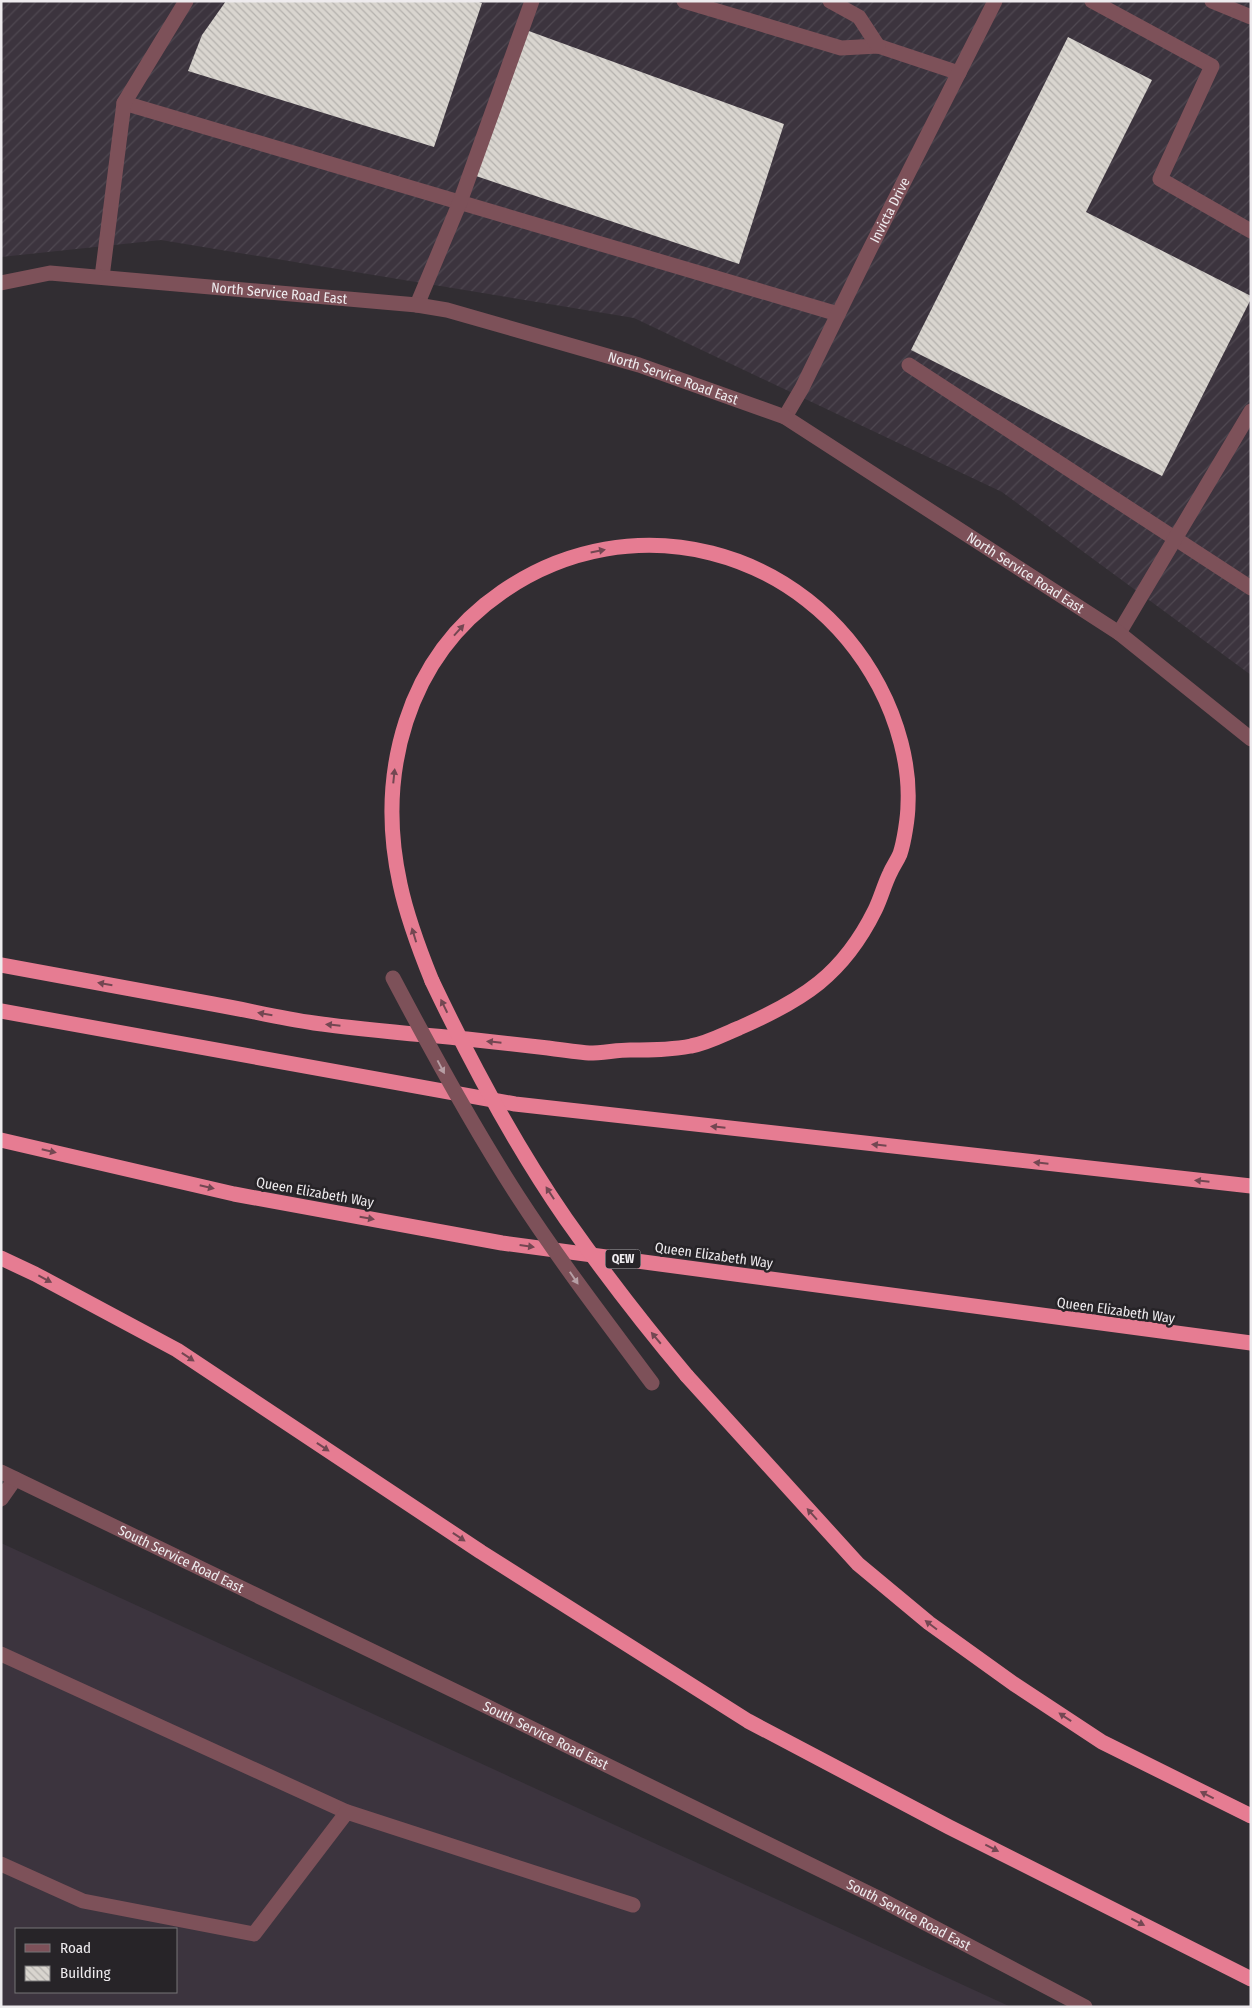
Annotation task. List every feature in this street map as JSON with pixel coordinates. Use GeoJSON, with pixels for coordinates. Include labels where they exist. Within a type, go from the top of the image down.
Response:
{"type":"FeatureCollection","features":[{"type":"Feature","properties":{"kind":"highway"},"geometry":{"type":"LineString","coordinates":[[1,965],[313,1022],[589,1053],[651,1051],[696,1046],[782,1009],[812,989],[842,962],[862,936],[900,854],[908,804],[906,769],[898,734],[886,700],[870,669],[850,640],[825,614],[798,591],[767,573],[734,559],[700,550],[665,545],[630,546],[594,551],[552,564],[528,575],[498,594],[465,624],[447,643],[427,673],[411,705],[400,738],[394,773],[392,809],[399,880],[418,948],[432,981],[463,1047],[495,1105],[560,1210],[627,1302],[687,1376],[858,1564],[929,1623],[1014,1684],[1102,1742],[1251,1816]]}},
{"type":"Feature","properties":{"kind":"highway"},"geometry":{"type":"LineString","coordinates":[[1,1011],[515,1104],[1251,1186]]}},
{"type":"Feature","properties":{"kind":"highway","name":"Queen Elizabeth Way"},"geometry":{"type":"LineString","coordinates":[[1,1140],[234,1194],[502,1243],[1251,1343]]}},
{"type":"Feature","properties":{"kind":"highway"},"geometry":{"type":"LineString","coordinates":[[1,1258],[36,1274],[178,1350],[481,1552],[748,1721],[949,1826],[1251,1979]]}},
{"type":"Feature","properties":{"kind":"street"},"geometry":{"type":"LineString","coordinates":[[102,277],[124,103],[186,1]]}},
{"type":"Feature","properties":{"kind":"street"},"geometry":{"type":"LineString","coordinates":[[417,306],[460,202],[532,1]]}},
{"type":"Feature","properties":{"kind":"street"},"geometry":{"type":"LineString","coordinates":[[684,1],[841,48],[878,46],[959,73]]}},
{"type":"Feature","properties":{"kind":"street"},"geometry":{"type":"LineString","coordinates":[[830,1],[859,17],[878,46]]}},
{"type":"Feature","properties":{"kind":"street","name":"Invicta Drive"},"geometry":{"type":"LineString","coordinates":[[785,417],[802,388],[996,1]]}},
{"type":"Feature","properties":{"kind":"street"},"geometry":{"type":"LineString","coordinates":[[1092,1],[1212,66],[1160,179],[1251,231]]}},
{"type":"Feature","properties":{"kind":"street"},"geometry":{"type":"LineString","coordinates":[[1212,1],[1251,17]]}},
{"type":"Feature","properties":{"kind":"street"},"geometry":{"type":"LineString","coordinates":[[124,103],[838,314]]}},
{"type":"Feature","properties":{"kind":"street","name":"North Service Road East"},"geometry":{"type":"LineString","coordinates":[[1,283],[50,274],[102,277],[447,310],[638,365],[785,417],[1119,633],[1251,739]]}},
{"type":"Feature","properties":{"kind":"street"},"geometry":{"type":"LineString","coordinates":[[909,365],[1251,588]]}},
{"type":"Feature","properties":{"kind":"street"},"geometry":{"type":"LineString","coordinates":[[1119,633],[1251,411]]}},
{"type":"Feature","properties":{"kind":"street"},"geometry":{"type":"LineString","coordinates":[[393,978],[453,1091],[517,1196],[580,1287],[652,1383]]}},
{"type":"Feature","properties":{"kind":"street"},"geometry":{"type":"LineString","coordinates":[[1,1499],[8,1476]]}},
{"type":"Feature","properties":{"kind":"street","name":"South Service Road East"},"geometry":{"type":"LineString","coordinates":[[8,1476],[495,1710],[874,1896],[1085,2007]]}},
{"type":"Feature","properties":{"kind":"street"},"geometry":{"type":"LineString","coordinates":[[1,1654],[347,1812],[633,1905]]}},
{"type":"Feature","properties":{"kind":"street"},"geometry":{"type":"LineString","coordinates":[[1,1864],[83,1901],[254,1934],[347,1812]]}},
{"type":"Feature","properties":{"kind":"shaded area"},"geometry":{"type":"Polygon","coordinates":[[[1,1],[1251,1],[1251,675],[1002,492],[634,318],[161,240],[1,257],[1,1]]]}},
{"type":"Feature","properties":{"kind":"shaded area"},"geometry":{"type":"Polygon","coordinates":[[[1,1543],[1011,2007],[1,2007],[1,1543]]]}},
{"type":"Feature","properties":{"kind":"building"},"geometry":{"type":"Polygon","coordinates":[[[226,1],[476,1],[482,3],[434,147],[188,71],[202,35],[226,1]]]}},
{"type":"Feature","properties":{"kind":"building"},"geometry":{"type":"Polygon","coordinates":[[[526,30],[784,124],[739,264],[476,176],[526,30]]]}},
{"type":"Feature","properties":{"kind":"building"},"geometry":{"type":"Polygon","coordinates":[[[1068,37],[1152,80],[1086,212],[1251,296],[1162,476],[911,350],[1068,37]]]}}]}
